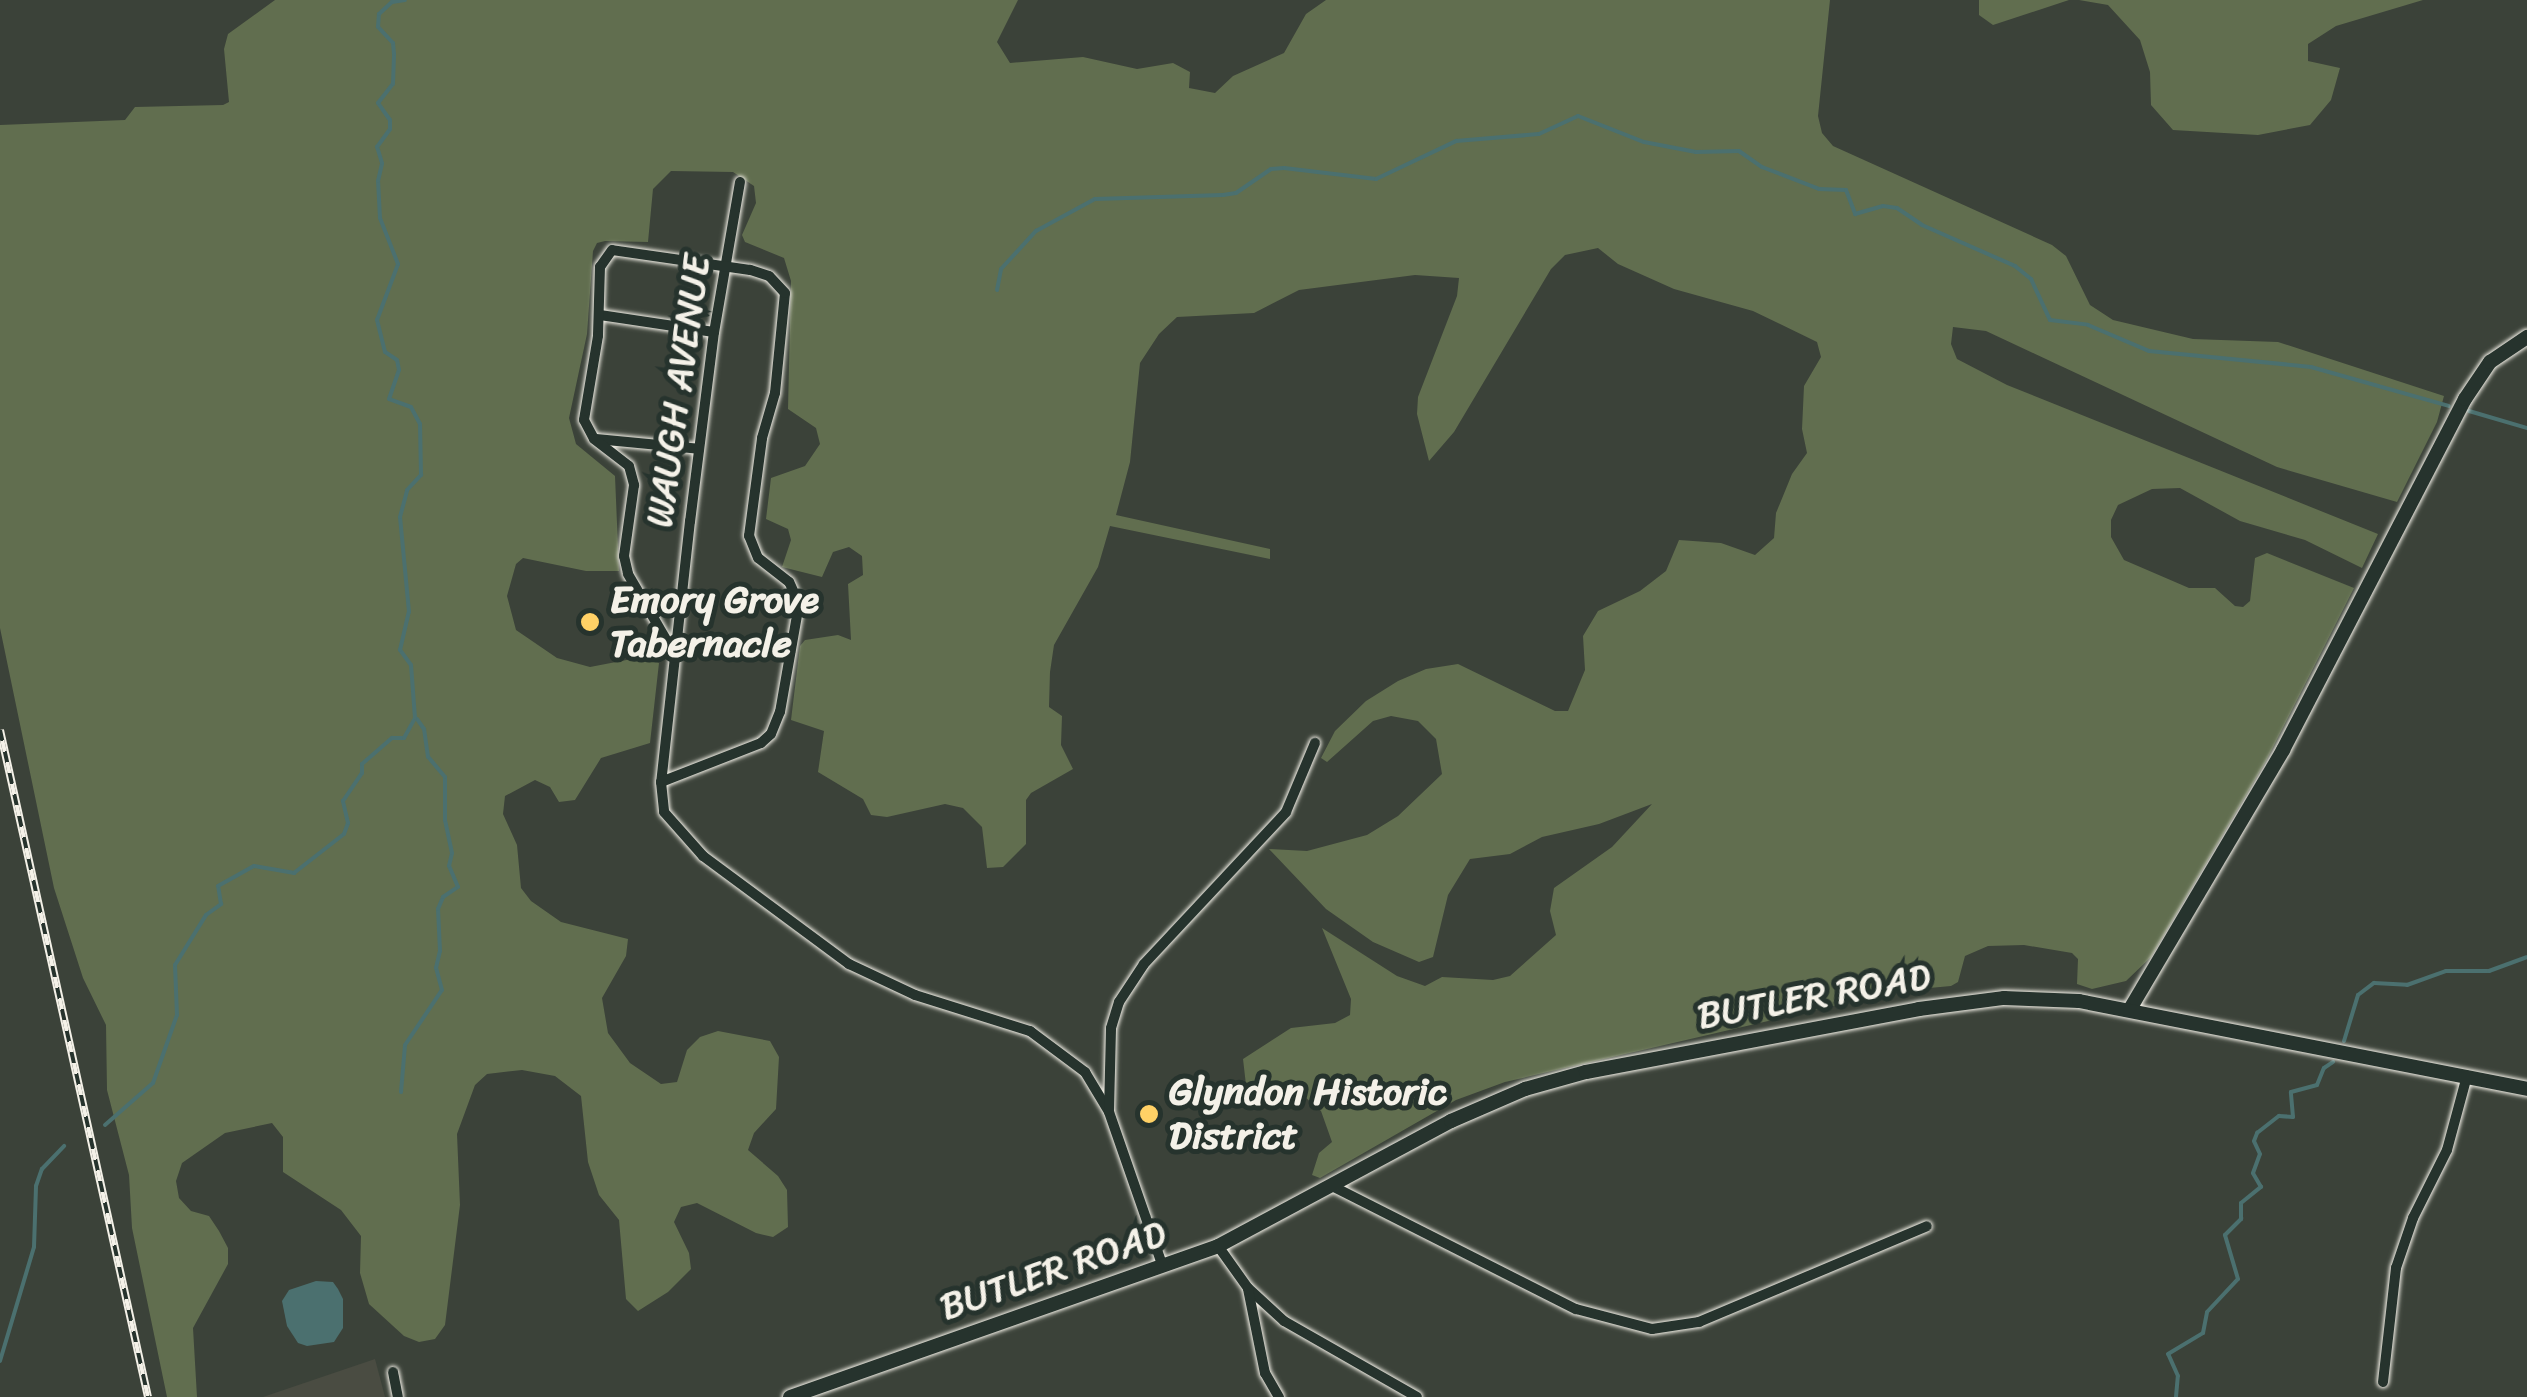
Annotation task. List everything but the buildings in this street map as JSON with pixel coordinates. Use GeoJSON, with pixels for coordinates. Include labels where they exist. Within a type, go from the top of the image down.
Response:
{"type":"FeatureCollection","features":[{"type":"Feature","properties":{"kind":"main road"},"geometry":{"type":"LineString","coordinates":[[2130,1009],[2266,779],[2464,399],[2490,362],[2527,337]]}},
{"type":"Feature","properties":{"kind":"main road","name":"BUTLER ROAD"},"geometry":{"type":"LineString","coordinates":[[790,1397],[1218,1246],[1490,1103],[1586,1072],[1962,1002],[2050,999],[2130,1009],[2527,1089]]}},
{"type":"Feature","properties":{"kind":"street","name":"WAUGH AVENUE"},"geometry":{"type":"LineString","coordinates":[[740,182],[714,332],[674,653],[661,782],[664,812],[679,832],[733,878],[872,976],[1048,1040],[1086,1072],[1109,1112]]}},
{"type":"Feature","properties":{"kind":"street"},"geometry":{"type":"LineString","coordinates":[[661,782],[761,743],[771,734],[780,712],[799,604],[789,582],[758,558],[750,536],[762,438],[775,392],[785,303],[782,285],[761,273],[612,250],[600,267],[600,315],[583,409],[594,439],[625,459],[633,475],[624,556],[628,574],[674,653]]}},
{"type":"Feature","properties":{"kind":"street"},"geometry":{"type":"LineString","coordinates":[[600,315],[714,332]]}},
{"type":"Feature","properties":{"kind":"street"},"geometry":{"type":"LineString","coordinates":[[594,439],[700,449]]}},
{"type":"Feature","properties":{"kind":"street"},"geometry":{"type":"LineString","coordinates":[[1163,1267],[1109,1112],[1109,1043],[1119,1002],[1144,964],[1286,812],[1315,744]]}},
{"type":"Feature","properties":{"kind":"street"},"geometry":{"type":"LineString","coordinates":[[2383,1382],[2396,1268],[2413,1218],[2450,1140],[2467,1076]]}},
{"type":"Feature","properties":{"kind":"street"},"geometry":{"type":"LineString","coordinates":[[1334,1186],[1576,1309],[1652,1329],[1699,1322],[1926,1226]]}},
{"type":"Feature","properties":{"kind":"street"},"geometry":{"type":"LineString","coordinates":[[1218,1246],[1248,1288],[1284,1320],[1418,1397]]}},
{"type":"Feature","properties":{"kind":"street"},"geometry":{"type":"LineString","coordinates":[[1248,1288],[1265,1372],[1279,1397]]}},
{"type":"Feature","properties":{"kind":"street"},"geometry":{"type":"LineString","coordinates":[[393,1372],[398,1397]]}},
{"type":"Feature","properties":{"kind":"shaded area"},"geometry":{"type":"Polygon","coordinates":[[[375,1359],[385,1397],[263,1397],[375,1359]]]}},
{"type":"Feature","properties":{"kind":"green space"},"geometry":{"type":"Polygon","coordinates":[[[275,0],[1018,0],[997,42],[1010,63],[1083,57],[1137,69],[1173,63],[1190,72],[1189,88],[1215,93],[1233,76],[1284,53],[1306,14],[1326,0],[1830,0],[1818,116],[1822,133],[1833,146],[2052,245],[2066,256],[2090,305],[2113,320],[2193,339],[2278,342],[2444,396],[2437,422],[2397,502],[2277,467],[1986,331],[1953,327],[1951,344],[1957,359],[2007,385],[2378,534],[2362,568],[2305,540],[2240,521],[2180,488],[2152,489],[2118,505],[2111,520],[2111,537],[2124,560],[2189,588],[2215,588],[2235,606],[2243,607],[2250,601],[2255,558],[2267,553],[2354,588],[2266,761],[2151,957],[2126,981],[2092,989],[2077,984],[2078,959],[2072,953],[2024,945],[1988,946],[1965,956],[1958,982],[1951,986],[1897,991],[1505,1082],[1456,1100],[1320,1178],[1312,1175],[1319,1153],[1332,1142],[1321,1111],[1297,1090],[1246,1085],[1243,1059],[1291,1028],[1335,1023],[1350,1015],[1351,999],[1322,928],[1397,976],[1425,986],[1442,977],[1493,980],[1510,976],[1556,935],[1550,911],[1554,888],[1612,847],[1652,804],[1599,824],[1542,837],[1510,854],[1470,859],[1448,895],[1433,957],[1419,962],[1373,942],[1326,909],[1269,849],[1307,851],[1367,835],[1398,816],[1442,774],[1436,739],[1418,721],[1391,716],[1373,721],[1327,762],[1321,758],[1335,731],[1366,701],[1398,681],[1426,669],[1458,664],[1555,711],[1568,711],[1585,670],[1583,636],[1598,611],[1640,591],[1666,571],[1679,540],[1721,543],[1755,555],[1774,538],[1776,513],[1792,474],[1807,453],[1802,429],[1804,386],[1821,357],[1817,342],[1753,311],[1674,289],[1618,264],[1598,248],[1565,255],[1551,269],[1454,432],[1429,461],[1417,414],[1418,397],[1457,296],[1459,278],[1415,275],[1299,290],[1254,313],[1177,317],[1159,334],[1140,363],[1130,462],[1116,515],[1270,549],[1270,559],[1110,526],[1098,567],[1054,645],[1049,707],[1062,716],[1061,745],[1073,769],[1031,793],[1026,800],[1026,844],[1003,867],[987,868],[982,827],[963,808],[945,804],[887,817],[871,815],[863,799],[818,772],[824,731],[791,720],[800,646],[805,640],[838,635],[851,640],[848,584],[863,575],[862,556],[849,547],[833,552],[822,577],[782,567],[791,540],[788,529],[766,519],[771,478],[805,466],[820,444],[816,428],[788,409],[791,281],[784,258],[745,242],[742,235],[756,203],[754,186],[733,172],[671,171],[653,189],[648,242],[605,241],[597,243],[593,251],[587,334],[569,418],[576,444],[615,476],[619,571],[586,571],[523,558],[516,564],[507,596],[516,630],[557,658],[590,667],[642,657],[659,663],[650,743],[601,758],[575,800],[559,802],[550,787],[535,780],[505,796],[503,814],[517,845],[521,888],[531,901],[561,922],[628,939],[626,956],[602,998],[608,1033],[630,1063],[661,1084],[677,1082],[687,1050],[700,1037],[718,1031],[770,1041],[779,1057],[776,1109],[754,1133],[748,1150],[778,1176],[787,1190],[788,1227],[773,1237],[756,1233],[697,1203],[681,1207],[674,1222],[689,1253],[691,1269],[668,1292],[638,1311],[626,1299],[619,1220],[599,1195],[588,1162],[581,1096],[555,1076],[522,1070],[487,1074],[475,1085],[457,1134],[460,1205],[445,1325],[435,1339],[419,1342],[404,1336],[369,1304],[360,1273],[361,1236],[341,1210],[283,1172],[283,1137],[272,1123],[225,1133],[182,1163],[176,1181],[179,1198],[191,1211],[209,1216],[219,1231],[228,1248],[228,1264],[193,1328],[197,1397],[167,1397],[132,1228],[129,1175],[107,1090],[106,1025],[83,978],[54,888],[0,628],[0,125],[125,120],[135,107],[223,105],[229,102],[224,49],[228,34],[275,0]]]}},
{"type":"Feature","properties":{"kind":"green space"},"geometry":{"type":"Polygon","coordinates":[[[1979,0],[2069,0],[1993,25],[1979,15],[1979,0]]]}},
{"type":"Feature","properties":{"kind":"green space"},"geometry":{"type":"Polygon","coordinates":[[[2079,0],[2423,0],[2336,26],[2308,44],[2308,61],[2340,68],[2331,100],[2310,125],[2258,135],[2173,130],[2151,105],[2150,72],[2140,40],[2108,5],[2079,0]]]}},
{"type":"Feature","properties":{"kind":"water"},"geometry":{"type":"Polygon","coordinates":[[[316,1281],[333,1282],[338,1289],[343,1299],[343,1328],[334,1342],[307,1346],[298,1343],[287,1326],[282,1301],[289,1290],[316,1281]]]}},
{"type":"Feature","properties":{"kind":"waterway"},"geometry":{"type":"LineString","coordinates":[[105,1125],[153,1083],[177,1015],[175,965],[206,915],[221,904],[218,886],[254,866],[294,873],[344,834],[348,823],[343,801],[362,773],[362,764],[392,738],[404,738],[415,718],[411,665],[400,650],[409,612],[400,517],[407,490],[421,475],[420,424],[411,407],[389,399],[399,370],[397,360],[385,352],[377,320],[398,264],[380,218],[378,181],[382,163],[377,147],[390,129],[390,120],[378,103],[393,84],[394,54],[393,43],[378,27],[379,14],[392,2],[405,0]]}},
{"type":"Feature","properties":{"kind":"waterway"},"geometry":{"type":"LineString","coordinates":[[997,290],[1001,269],[1036,231],[1095,199],[1236,193],[1271,169],[1284,168],[1376,179],[1456,141],[1539,134],[1578,116],[1644,142],[1696,152],[1739,151],[1762,167],[1819,189],[1846,190],[1855,214],[1883,206],[1897,208],[1922,225],[2015,266],[2031,279],[2050,320],[2088,325],[2149,351],[2311,367],[2449,406]]}},
{"type":"Feature","properties":{"kind":"waterway"},"geometry":{"type":"LineString","coordinates":[[2469,411],[2527,428]]}},
{"type":"Feature","properties":{"kind":"waterway"},"geometry":{"type":"LineString","coordinates":[[401,1092],[405,1045],[442,990],[436,968],[440,951],[438,909],[443,897],[458,887],[449,866],[452,853],[445,820],[445,777],[428,757],[424,729],[417,719]]}},
{"type":"Feature","properties":{"kind":"waterway"},"geometry":{"type":"LineString","coordinates":[[2344,1041],[2358,995],[2374,983],[2407,985],[2446,971],[2489,971],[2527,957]]}},
{"type":"Feature","properties":{"kind":"waterway"},"geometry":{"type":"LineString","coordinates":[[2176,1397],[2178,1376],[2168,1354],[2203,1333],[2207,1312],[2238,1279],[2225,1235],[2241,1219],[2241,1203],[2261,1187],[2253,1173],[2260,1154],[2254,1141],[2257,1133],[2279,1116],[2293,1117],[2291,1092],[2317,1085],[2324,1068],[2333,1062]]}},
{"type":"Feature","properties":{"kind":"waterway"},"geometry":{"type":"LineString","coordinates":[[0,1361],[34,1247],[36,1186],[42,1169],[64,1146]]}},
{"type":"Feature","properties":{"kind":"railway"},"geometry":{"type":"LineString","coordinates":[[0,730],[148,1397]]}},
{"type":"Feature","properties":{"kind":"place","name":"Emory Grove Tabernacle"},"geometry":{"type":"Point","coordinates":[590,622]}},
{"type":"Feature","properties":{"kind":"place","name":"Glyndon Historic District"},"geometry":{"type":"Point","coordinates":[1149,1114]}}]}
